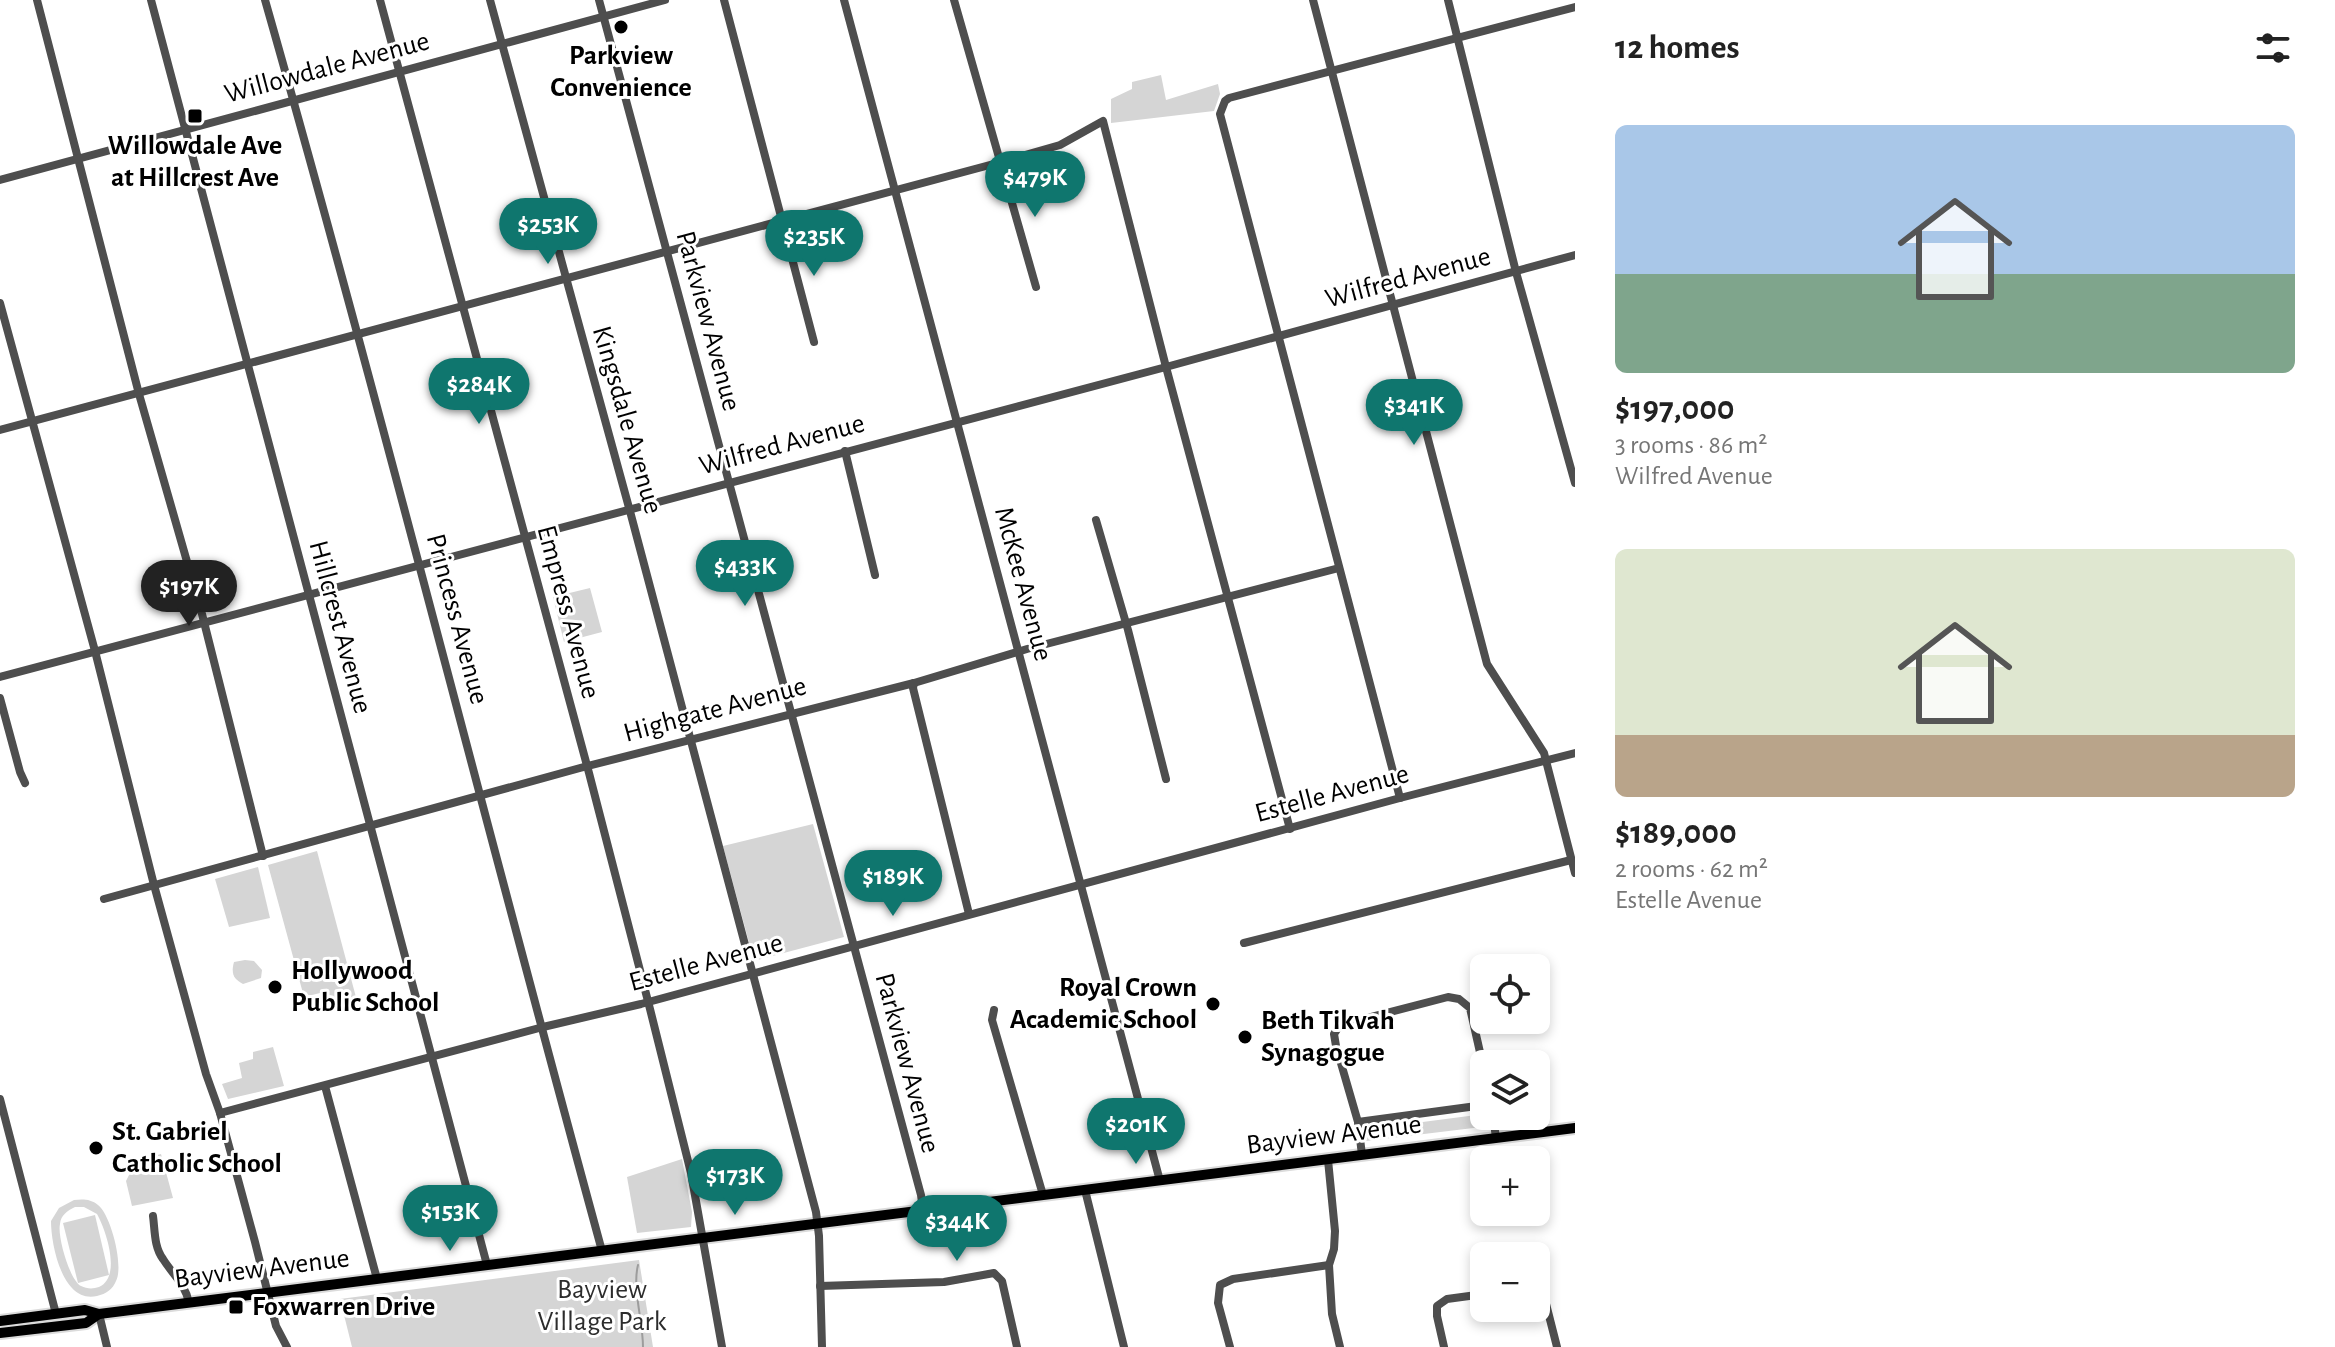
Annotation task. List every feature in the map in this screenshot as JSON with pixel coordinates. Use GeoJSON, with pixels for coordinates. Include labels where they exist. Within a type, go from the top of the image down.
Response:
{"type":"FeatureCollection","features":[{"type":"Feature","properties":{"kind":"main road","name":"Bayview Avenue"},"geometry":{"type":"LineString","coordinates":[[0,1321],[85,1310],[99,1314],[189,1303],[1575,1128]]}},
{"type":"Feature","properties":{"kind":"main road"},"geometry":{"type":"LineString","coordinates":[[17,1331],[36,1322],[53,1320],[56,1314]]}},
{"type":"Feature","properties":{"kind":"main road","name":"Bayview Avenue"},"geometry":{"type":"LineString","coordinates":[[0,1333],[86,1323],[99,1314]]}},
{"type":"Feature","properties":{"kind":"street"},"geometry":{"type":"LineString","coordinates":[[37,0],[139,394],[204,622],[263,856]]}},
{"type":"Feature","properties":{"kind":"street","name":"Hillcrest Avenue"},"geometry":{"type":"LineString","coordinates":[[151,0],[487,1265]]}},
{"type":"Feature","properties":{"kind":"street","name":"Princess Avenue"},"geometry":{"type":"LineString","coordinates":[[265,0],[295,100],[420,564],[602,1251]]}},
{"type":"Feature","properties":{"kind":"street","name":"Empress Avenue"},"geometry":{"type":"LineString","coordinates":[[380,0],[648,1002],[691,1173],[722,1347]]}},
{"type":"Feature","properties":{"kind":"street","name":"Kingsdale Avenue"},"geometry":{"type":"LineString","coordinates":[[490,0],[818,1224],[822,1347]]}},
{"type":"Feature","properties":{"kind":"street","name":"Parkview Avenue"},"geometry":{"type":"LineString","coordinates":[[599,0],[923,1210]]}},
{"type":"Feature","properties":{"kind":"street","name":"Willowdale Avenue"},"geometry":{"type":"LineString","coordinates":[[0,180],[665,0]]}},
{"type":"Feature","properties":{"kind":"street"},"geometry":{"type":"LineString","coordinates":[[724,0],[814,342]]}},
{"type":"Feature","properties":{"kind":"street","name":"McKee Avenue"},"geometry":{"type":"LineString","coordinates":[[844,0],[1160,1181]]}},
{"type":"Feature","properties":{"kind":"street"},"geometry":{"type":"LineString","coordinates":[[954,0],[1036,287]]}},
{"type":"Feature","properties":{"kind":"street"},"geometry":{"type":"LineString","coordinates":[[1313,0],[1487,664],[1540,745],[1575,873]]}},
{"type":"Feature","properties":{"kind":"street"},"geometry":{"type":"LineString","coordinates":[[1448,0],[1516,272],[1575,483]]}},
{"type":"Feature","properties":{"kind":"street"},"geometry":{"type":"LineString","coordinates":[[1400,798],[1220,114],[1225,101],[1575,7]]}},
{"type":"Feature","properties":{"kind":"street"},"geometry":{"type":"LineString","coordinates":[[0,430],[1001,162],[1060,145],[1103,121],[1290,829]]}},
{"type":"Feature","properties":{"kind":"street","name":"Wilfred Avenue"},"geometry":{"type":"LineString","coordinates":[[0,677],[1575,255]]}},
{"type":"Feature","properties":{"kind":"street"},"geometry":{"type":"LineString","coordinates":[[0,303],[95,651],[154,885],[206,1074],[220,1113],[276,1326],[287,1347]]}},
{"type":"Feature","properties":{"kind":"street"},"geometry":{"type":"LineString","coordinates":[[845,451],[875,575]]}},
{"type":"Feature","properties":{"kind":"street"},"geometry":{"type":"LineString","coordinates":[[1096,520],[1166,779]]}},
{"type":"Feature","properties":{"kind":"street","name":"Highgate Avenue"},"geometry":{"type":"LineString","coordinates":[[104,899],[370,824],[914,683],[1019,652],[1339,568]]}},
{"type":"Feature","properties":{"kind":"street"},"geometry":{"type":"LineString","coordinates":[[914,683],[969,914]]}},
{"type":"Feature","properties":{"kind":"street"},"geometry":{"type":"LineString","coordinates":[[0,698],[25,783]]}},
{"type":"Feature","properties":{"kind":"street","name":"Estelle Avenue"},"geometry":{"type":"LineString","coordinates":[[220,1113],[648,1002],[1575,753]]}},
{"type":"Feature","properties":{"kind":"street"},"geometry":{"type":"LineString","coordinates":[[1244,943],[1571,860]]}},
{"type":"Feature","properties":{"kind":"street"},"geometry":{"type":"LineString","coordinates":[[1362,1155],[1358,1122],[1336,1046],[1334,1034],[1340,1025],[1448,997],[1459,999],[1470,1008],[1479,1050]]}},
{"type":"Feature","properties":{"kind":"street"},"geometry":{"type":"LineString","coordinates":[[994,1010],[992,1020],[1043,1195]]}},
{"type":"Feature","properties":{"kind":"street"},"geometry":{"type":"LineString","coordinates":[[325,1086],[377,1279]]}},
{"type":"Feature","properties":{"kind":"street"},"geometry":{"type":"LineString","coordinates":[[0,1099],[56,1314]]}},
{"type":"Feature","properties":{"kind":"street"},"geometry":{"type":"LineString","coordinates":[[1358,1122],[1470,1107]]}},
{"type":"Feature","properties":{"kind":"street"},"geometry":{"type":"LineString","coordinates":[[1495,1130],[1496,1138]]}},
{"type":"Feature","properties":{"kind":"street"},"geometry":{"type":"LineString","coordinates":[[1328,1160],[1335,1231],[1329,1265],[1332,1314],[1340,1347]]}},
{"type":"Feature","properties":{"kind":"street"},"geometry":{"type":"LineString","coordinates":[[1085,1190],[1124,1347]]}},
{"type":"Feature","properties":{"kind":"street"},"geometry":{"type":"LineString","coordinates":[[153,1216],[157,1248],[163,1261],[184,1286],[189,1303]]}},
{"type":"Feature","properties":{"kind":"street"},"geometry":{"type":"LineString","coordinates":[[1230,1347],[1218,1303],[1220,1285],[1233,1279],[1329,1265]]}},
{"type":"Feature","properties":{"kind":"street"},"geometry":{"type":"LineString","coordinates":[[820,1286],[944,1282],[994,1273],[1002,1281],[1017,1347]]}},
{"type":"Feature","properties":{"kind":"street"},"geometry":{"type":"LineString","coordinates":[[1444,1347],[1437,1306],[1447,1299],[1470,1296]]}},
{"type":"Feature","properties":{"kind":"street"},"geometry":{"type":"LineString","coordinates":[[99,1314],[107,1347]]}},
{"type":"Feature","properties":{"kind":"street"},"geometry":{"type":"LineString","coordinates":[[1550,1320],[1557,1347]]}},
{"type":"Feature","properties":{"kind":"green space"},"geometry":{"type":"Polygon","coordinates":[[[1161,75],[1166,100],[1218,84],[1220,94],[1214,111],[1111,123],[1111,99],[1132,89],[1132,82],[1161,75]]]}},
{"type":"Feature","properties":{"kind":"green space"},"geometry":{"type":"Polygon","coordinates":[[[590,588],[602,632],[564,642],[553,597],[590,588]]]}},
{"type":"Feature","properties":{"kind":"green space"},"geometry":{"type":"Polygon","coordinates":[[[813,824],[844,937],[754,961],[723,846],[813,824]]]}},
{"type":"Feature","properties":{"kind":"green space"},"geometry":{"type":"Polygon","coordinates":[[[317,851],[357,1001],[331,1007],[324,992],[304,997],[268,865],[317,851]]]}},
{"type":"Feature","properties":{"kind":"green space"},"geometry":{"type":"Polygon","coordinates":[[[258,867],[270,918],[229,927],[215,879],[258,867]]]}},
{"type":"Feature","properties":{"kind":"green space"},"geometry":{"type":"Polygon","coordinates":[[[254,961],[262,970],[261,978],[243,984],[235,978],[233,969],[234,962],[254,961]]]}},
{"type":"Feature","properties":{"kind":"green space"},"geometry":{"type":"Polygon","coordinates":[[[273,1047],[284,1086],[228,1099],[222,1084],[242,1078],[239,1063],[253,1059],[253,1052],[273,1047]]]}},
{"type":"Feature","properties":{"kind":"green space"},"geometry":{"type":"Polygon","coordinates":[[[1470,1116],[1470,1128],[1366,1141],[1365,1132],[1470,1116]]]}},
{"type":"Feature","properties":{"kind":"green space"},"geometry":{"type":"Polygon","coordinates":[[[161,1154],[173,1198],[132,1206],[126,1181],[136,1161],[161,1154]]]}},
{"type":"Feature","properties":{"kind":"green space"},"geometry":{"type":"Polygon","coordinates":[[[682,1159],[692,1212],[691,1227],[637,1233],[627,1177],[682,1159]]]}},
{"type":"Feature","properties":{"kind":"green space"},"geometry":{"type":"Polygon","coordinates":[[[74,1200],[84,1200],[95,1203],[103,1211],[112,1229],[118,1264],[116,1281],[106,1292],[85,1296],[75,1291],[61,1271],[51,1221],[59,1208],[74,1200]],[[75,1207],[63,1216],[60,1238],[65,1258],[77,1282],[83,1287],[94,1288],[106,1282],[110,1274],[110,1253],[97,1214],[84,1207],[75,1207]]]}},
{"type":"Feature","properties":{"kind":"green space"},"geometry":{"type":"Polygon","coordinates":[[[95,1215],[109,1275],[78,1283],[63,1223],[95,1215]]]}},
{"type":"Feature","properties":{"kind":"green space","name":"Bayview Village Park"},"geometry":{"type":"Polygon","coordinates":[[[639,1260],[653,1347],[352,1347],[340,1299],[639,1260]]]}},
{"type":"Feature","properties":{"kind":"waterway"},"geometry":{"type":"LineString","coordinates":[[638,1265],[636,1284],[643,1347]]}},
{"type":"Feature","properties":{"kind":"place","name":"Parkview Convenience"},"geometry":{"type":"Point","coordinates":[621,27]}},
{"type":"Feature","properties":{"kind":"place","name":"Willowdale Ave at Hillcrest Ave"},"geometry":{"type":"Point","coordinates":[195,116]}},
{"type":"Feature","properties":{"kind":"place","name":"Hollywood Public School"},"geometry":{"type":"Point","coordinates":[275,987]}},
{"type":"Feature","properties":{"kind":"place","name":"Royal Crown Academic School"},"geometry":{"type":"Point","coordinates":[1213,1004]}},
{"type":"Feature","properties":{"kind":"place","name":"Beth Tikvah Synagogue"},"geometry":{"type":"Point","coordinates":[1245,1037]}},
{"type":"Feature","properties":{"kind":"place","name":"St. Gabriel Catholic School"},"geometry":{"type":"Point","coordinates":[96,1148]}},
{"type":"Feature","properties":{"kind":"place","name":"Foxwarren Drive"},"geometry":{"type":"Point","coordinates":[236,1307]}}]}
